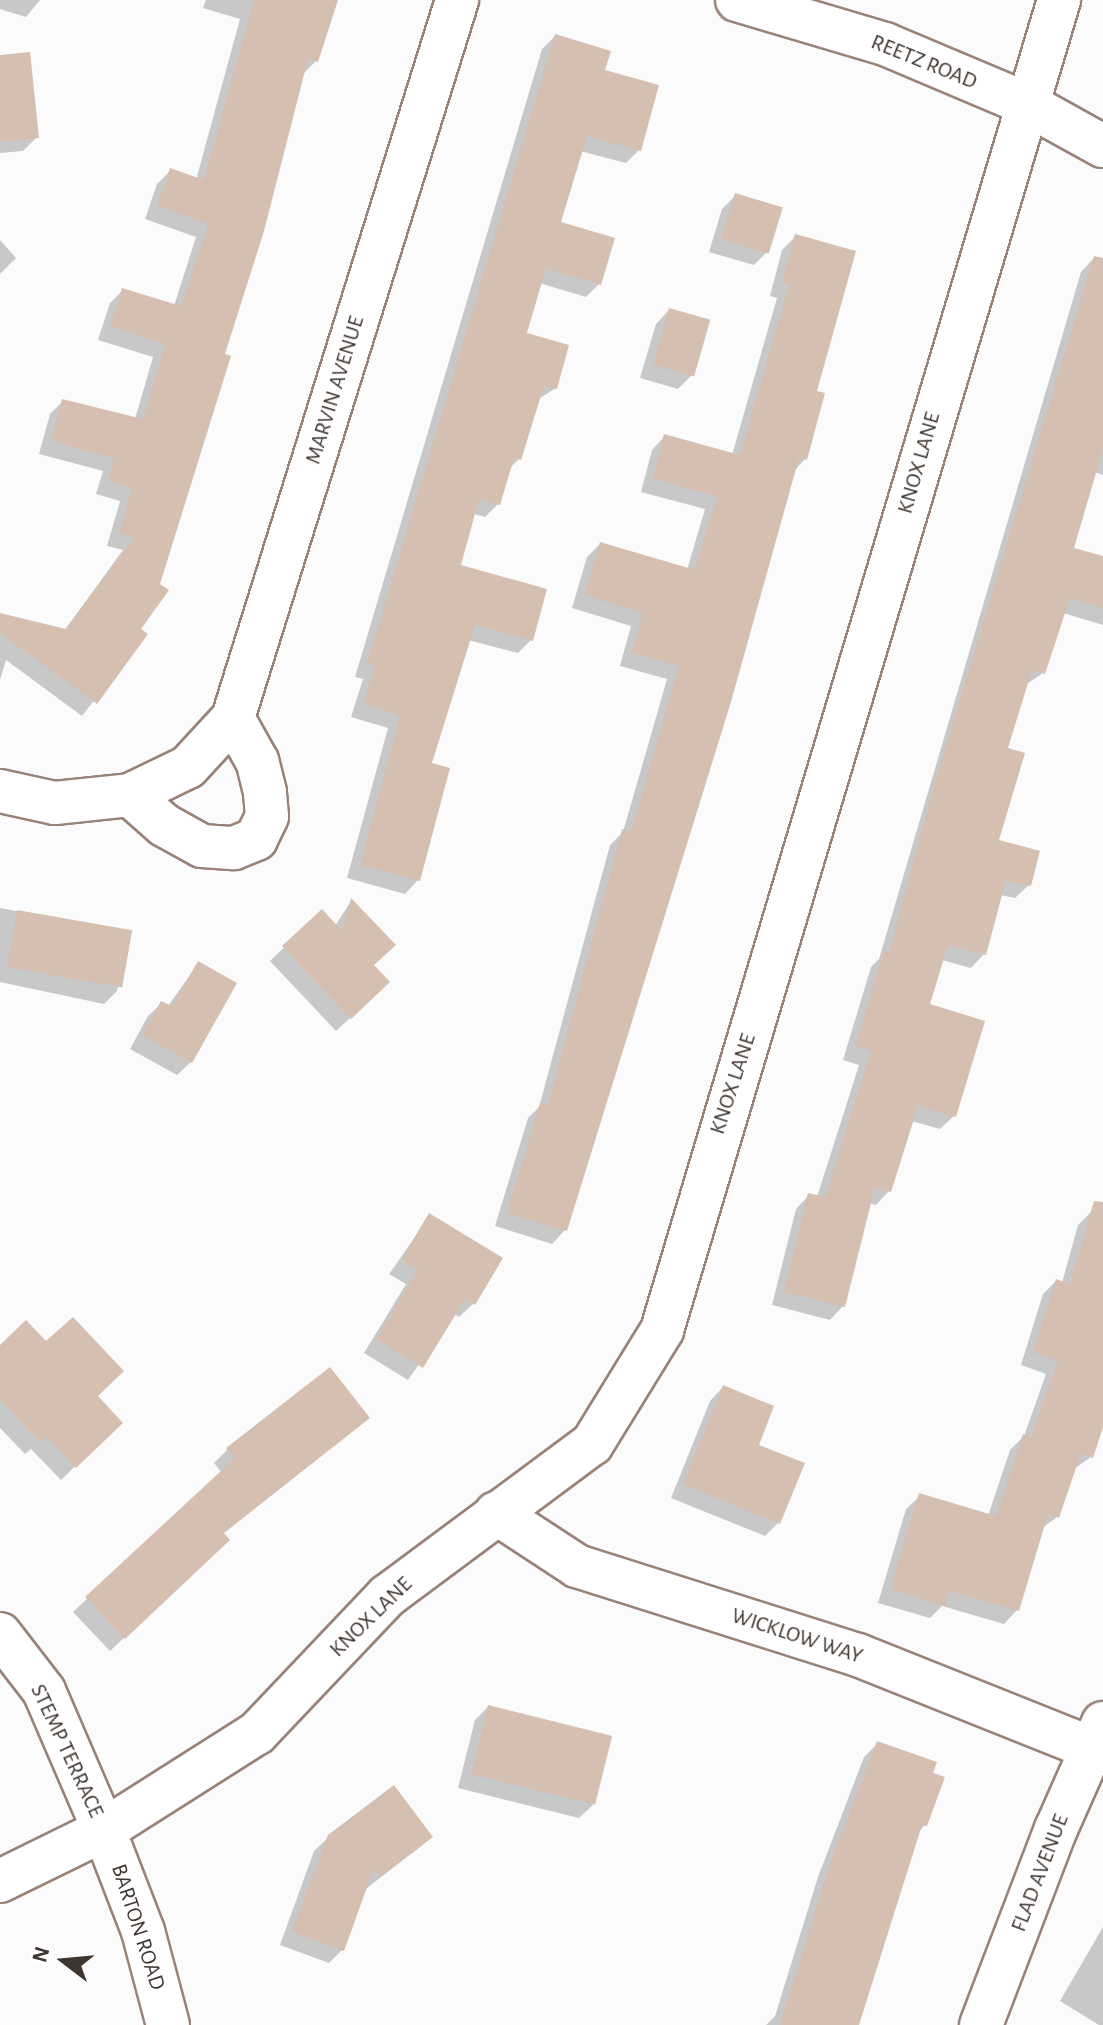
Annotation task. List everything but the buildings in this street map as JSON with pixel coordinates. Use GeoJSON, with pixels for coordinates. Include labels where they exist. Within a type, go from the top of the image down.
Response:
{"type":"FeatureCollection","features":[{"type":"Feature","properties":{"kind":"street","name":"MARVIN AVENUE"},"geometry":{"type":"LineString","coordinates":[[130,795],[188,767],[233,718],[457,0]]}},
{"type":"Feature","properties":{"kind":"street","name":"REETZ ROAD"},"geometry":{"type":"LineString","coordinates":[[737,0],[885,44],[1025,103],[1103,146]]}},
{"type":"Feature","properties":{"kind":"street","name":"KNOX LANE"},"geometry":{"type":"LineString","coordinates":[[0,1881],[104,1830],[257,1733],[387,1596],[592,1444],[662,1330],[1025,103],[1059,0]]}},
{"type":"Feature","properties":{"kind":"street"},"geometry":{"type":"LineString","coordinates":[[0,791],[55,803],[130,795],[164,825],[202,846],[234,848],[256,839],[267,816],[257,761],[233,718]]}},
{"type":"Feature","properties":{"kind":"street","name":"WICKLOW WAY"},"geometry":{"type":"LineString","coordinates":[[496,1513],[577,1566],[858,1655],[1100,1741]]}},
{"type":"Feature","properties":{"kind":"street","name":"STEMP TERRACE"},"geometry":{"type":"LineString","coordinates":[[0,1634],[44,1691],[104,1830]]}},
{"type":"Feature","properties":{"kind":"street","name":"FLAD AVENUE"},"geometry":{"type":"LineString","coordinates":[[981,2025],[1100,1741]]}},
{"type":"Feature","properties":{"kind":"street","name":"BARTON ROAD"},"geometry":{"type":"LineString","coordinates":[[104,1830],[143,1931],[168,2025]]}}]}
